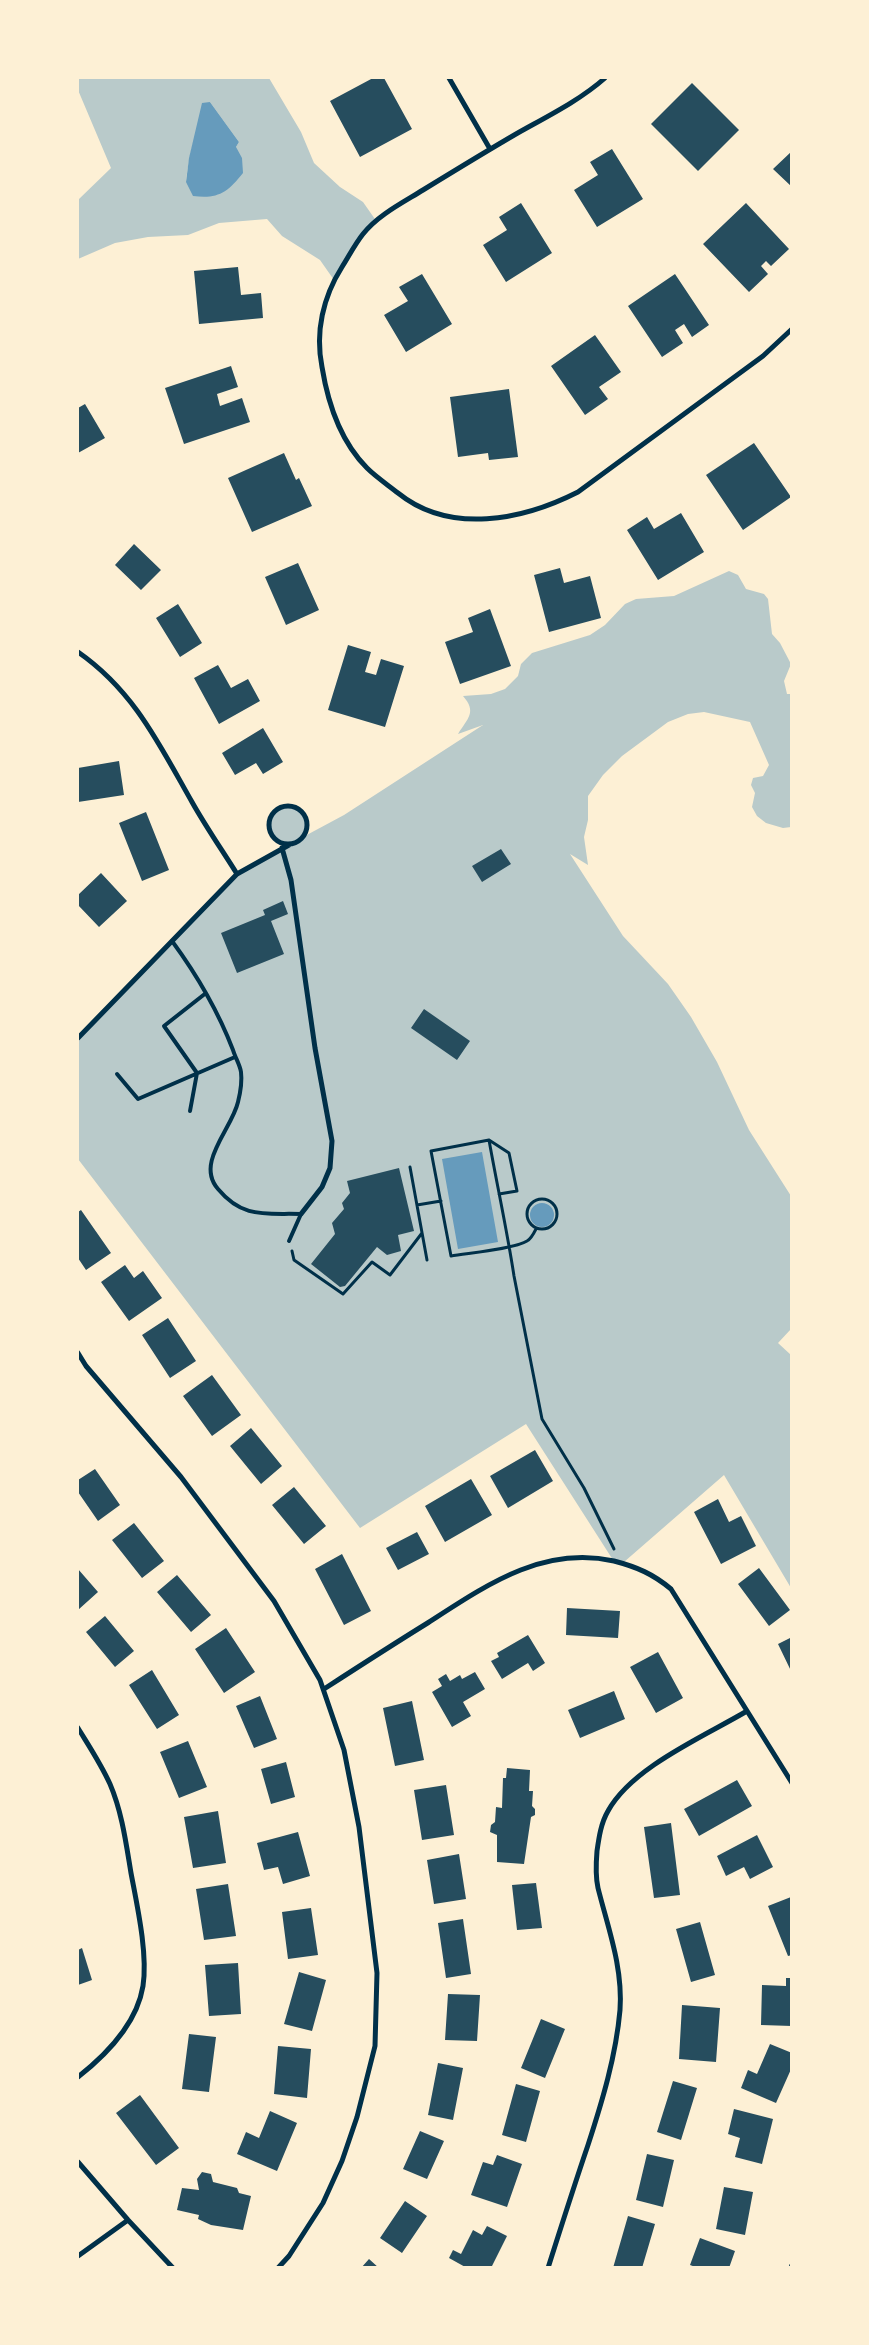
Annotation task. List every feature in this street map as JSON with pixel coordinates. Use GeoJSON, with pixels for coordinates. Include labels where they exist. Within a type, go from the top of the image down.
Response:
{"type":"FeatureCollection","features":[{"type":"Feature","properties":{"kind":"street"},"geometry":{"type":"LineString","coordinates":[[448,78],[490,149]]}},
{"type":"Feature","properties":{"kind":"street"},"geometry":{"type":"LineString","coordinates":[[605,78],[559,110],[490,149],[389,211],[363,233],[334,280],[322,311],[319,351],[327,396],[343,436],[367,468],[408,501],[424,509],[457,520],[520,514],[552,505],[578,492],[756,361],[792,329]]}},
{"type":"Feature","properties":{"kind":"street"},"geometry":{"type":"LineString","coordinates":[[78,653],[112,678],[148,725],[237,874]]}},
{"type":"Feature","properties":{"kind":"street"},"geometry":{"type":"LineString","coordinates":[[78,1038],[237,874],[282,848],[301,840],[305,834],[307,823],[305,818],[298,809],[286,806],[275,811],[269,821],[269,827],[273,837],[282,844],[289,845]]}},
{"type":"Feature","properties":{"kind":"street"},"geometry":{"type":"LineString","coordinates":[[282,848],[291,880],[314,1048],[332,1141],[330,1168],[322,1187],[301,1214]]}},
{"type":"Feature","properties":{"kind":"street"},"geometry":{"type":"LineString","coordinates":[[78,1353],[86,1366],[181,1477],[274,1601],[324,1689],[344,1750],[359,1827],[377,1973],[375,2046],[357,2118],[338,2169],[323,2203],[289,2256],[278,2268]]}},
{"type":"Feature","properties":{"kind":"street"},"geometry":{"type":"LineString","coordinates":[[324,1689],[462,1601],[517,1570],[552,1559],[594,1557],[635,1566],[654,1575],[671,1589],[792,1783]]}},
{"type":"Feature","properties":{"kind":"street"},"geometry":{"type":"LineString","coordinates":[[548,2268],[603,2098],[618,2026],[620,2008],[618,1972],[611,1929],[598,1887],[595,1868],[599,1833],[608,1810],[631,1782],[655,1764],[748,1711]]}},
{"type":"Feature","properties":{"kind":"street"},"geometry":{"type":"LineString","coordinates":[[78,1728],[100,1764],[117,1803],[138,1911],[144,1973],[142,1992],[133,2013],[119,2037],[107,2051],[78,2077]]}},
{"type":"Feature","properties":{"kind":"street"},"geometry":{"type":"LineString","coordinates":[[78,2162],[173,2268]]}},
{"type":"Feature","properties":{"kind":"street"},"geometry":{"type":"LineString","coordinates":[[78,2256],[128,2220]]}},
{"type":"Feature","properties":{"kind":"lane"},"geometry":{"type":"LineString","coordinates":[[172,941],[195,972],[225,1029],[241,1072],[238,1103],[212,1160],[210,1175],[212,1183],[228,1202],[247,1212],[301,1214],[290,1241]]}},
{"type":"Feature","properties":{"kind":"lane"},"geometry":{"type":"LineString","coordinates":[[190,1111],[197,1073],[164,1026],[206,993]]}},
{"type":"Feature","properties":{"kind":"lane"},"geometry":{"type":"LineString","coordinates":[[117,1074],[138,1099],[235,1057]]}},
{"type":"Feature","properties":{"kind":"path"},"geometry":{"type":"LineString","coordinates":[[499,1194],[517,1191],[509,1153],[489,1140],[431,1151],[451,1256],[509,1246],[529,1240],[536,1229],[550,1227],[556,1219],[557,1210],[547,1199],[536,1200],[528,1206],[526,1217],[528,1222],[536,1229]]}},
{"type":"Feature","properties":{"kind":"path"},"geometry":{"type":"LineString","coordinates":[[489,1140],[542,1419],[584,1488],[609,1540]]}},
{"type":"Feature","properties":{"kind":"path"},"geometry":{"type":"LineString","coordinates":[[410,1167],[427,1260]]}},
{"type":"Feature","properties":{"kind":"path"},"geometry":{"type":"LineString","coordinates":[[417,1205],[441,1200]]}},
{"type":"Feature","properties":{"kind":"path"},"geometry":{"type":"LineString","coordinates":[[290,1241],[294,1260],[343,1294],[372,1262],[390,1275],[422,1233]]}},
{"type":"Feature","properties":{"kind":"shaded area"},"geometry":{"type":"Polygon","coordinates":[[[78,78],[269,78],[301,132],[314,163],[340,187],[363,202],[377,222],[363,233],[334,280],[320,260],[282,236],[267,219],[219,223],[188,235],[148,237],[115,243],[78,259],[78,200],[111,168],[78,90],[78,78]],[[210,102],[194,141],[186,182],[236,147],[239,142],[210,102]]]}},
{"type":"Feature","properties":{"kind":"shaded area"},"geometry":{"type":"Polygon","coordinates":[[[729,571],[738,575],[746,589],[764,594],[768,599],[772,634],[780,643],[791,664],[784,681],[787,694],[791,694],[791,827],[783,828],[766,823],[757,816],[752,807],[755,793],[751,785],[753,778],[763,776],[769,765],[750,722],[704,712],[688,714],[668,722],[622,756],[603,775],[588,796],[588,820],[584,837],[588,865],[570,854],[623,936],[668,984],[691,1017],[717,1062],[749,1130],[791,1196],[791,1329],[778,1343],[791,1355],[791,1588],[724,1475],[624,1562],[613,1560],[526,1424],[360,1528],[78,1159],[78,1038],[237,874],[289,845],[276,840],[270,833],[270,824],[273,816],[279,809],[287,806],[296,807],[304,815],[306,826],[303,837],[344,815],[483,725],[458,734],[470,715],[470,706],[463,696],[491,694],[505,689],[518,676],[521,664],[532,653],[590,635],[605,625],[625,604],[636,599],[674,596],[729,571]]]}},
{"type":"Feature","properties":{"kind":"water"},"geometry":{"type":"Polygon","coordinates":[[[210,102],[239,142],[236,147],[242,158],[243,173],[227,190],[221,193],[202,197],[193,196],[186,182],[189,158],[202,103],[210,102]]]}},
{"type":"Feature","properties":{"kind":"water"},"geometry":{"type":"Polygon","coordinates":[[[482,1152],[498,1242],[458,1249],[442,1159],[482,1152]]]}},
{"type":"Feature","properties":{"kind":"water"},"geometry":{"type":"Polygon","coordinates":[[[542,1203],[551,1206],[554,1215],[551,1224],[542,1227],[533,1224],[530,1215],[533,1206],[542,1203]]]}},
{"type":"Feature","properties":{"kind":"building"},"geometry":{"type":"Polygon","coordinates":[[[373,78],[384,78],[412,129],[360,157],[330,101],[373,78]]]}},
{"type":"Feature","properties":{"kind":"building"},"geometry":{"type":"Polygon","coordinates":[[[692,83],[739,130],[698,171],[651,124],[692,83]]]}},
{"type":"Feature","properties":{"kind":"building"},"geometry":{"type":"Polygon","coordinates":[[[612,149],[643,199],[597,227],[574,190],[598,175],[590,162],[612,149]]]}},
{"type":"Feature","properties":{"kind":"building"},"geometry":{"type":"Polygon","coordinates":[[[792,151],[792,187],[773,169],[792,151]]]}},
{"type":"Feature","properties":{"kind":"building"},"geometry":{"type":"Polygon","coordinates":[[[521,203],[552,253],[506,282],[483,245],[507,230],[499,217],[521,203]]]}},
{"type":"Feature","properties":{"kind":"building"},"geometry":{"type":"Polygon","coordinates":[[[746,203],[789,249],[771,266],[766,261],[761,266],[768,274],[749,292],[703,244],[746,203]]]}},
{"type":"Feature","properties":{"kind":"building"},"geometry":{"type":"Polygon","coordinates":[[[238,267],[241,295],[261,293],[263,318],[199,324],[194,271],[238,267]]]}},
{"type":"Feature","properties":{"kind":"building"},"geometry":{"type":"Polygon","coordinates":[[[422,274],[452,324],[406,352],[384,315],[408,301],[399,287],[422,274]]]}},
{"type":"Feature","properties":{"kind":"building"},"geometry":{"type":"Polygon","coordinates":[[[675,274],[709,325],[692,337],[684,324],[675,330],[683,343],[662,357],[628,306],[675,274]]]}},
{"type":"Feature","properties":{"kind":"building"},"geometry":{"type":"Polygon","coordinates":[[[595,335],[621,372],[599,387],[608,399],[585,415],[551,366],[595,335]]]}},
{"type":"Feature","properties":{"kind":"building"},"geometry":{"type":"Polygon","coordinates":[[[231,366],[238,387],[217,394],[220,406],[242,398],[250,422],[184,444],[165,388],[231,366]]]}},
{"type":"Feature","properties":{"kind":"building"},"geometry":{"type":"Polygon","coordinates":[[[509,389],[518,457],[489,460],[488,453],[458,457],[450,397],[509,389]]]}},
{"type":"Feature","properties":{"kind":"building"},"geometry":{"type":"Polygon","coordinates":[[[85,404],[105,438],[78,453],[78,408],[85,404]]]}},
{"type":"Feature","properties":{"kind":"building"},"geometry":{"type":"Polygon","coordinates":[[[754,443],[791,497],[743,530],[706,475],[754,443]]]}},
{"type":"Feature","properties":{"kind":"building"},"geometry":{"type":"Polygon","coordinates":[[[284,453],[296,480],[299,478],[312,506],[252,532],[228,478],[284,453]]]}},
{"type":"Feature","properties":{"kind":"building"},"geometry":{"type":"Polygon","coordinates":[[[681,513],[704,552],[658,580],[627,530],[647,517],[654,529],[681,513]]]}},
{"type":"Feature","properties":{"kind":"building"},"geometry":{"type":"Polygon","coordinates":[[[134,544],[161,570],[141,590],[115,565],[134,544]]]}},
{"type":"Feature","properties":{"kind":"building"},"geometry":{"type":"Polygon","coordinates":[[[298,563],[319,610],[286,625],[265,577],[298,563]]]}},
{"type":"Feature","properties":{"kind":"building"},"geometry":{"type":"Polygon","coordinates":[[[560,568],[564,583],[590,576],[601,618],[549,632],[534,575],[560,568]]]}},
{"type":"Feature","properties":{"kind":"building"},"geometry":{"type":"Polygon","coordinates":[[[178,604],[202,643],[180,657],[156,618],[178,604]]]}},
{"type":"Feature","properties":{"kind":"building"},"geometry":{"type":"Polygon","coordinates":[[[490,609],[511,666],[460,684],[445,642],[473,632],[468,618],[490,609]]]}},
{"type":"Feature","properties":{"kind":"building"},"geometry":{"type":"Polygon","coordinates":[[[348,645],[371,652],[365,672],[376,675],[381,659],[404,666],[385,727],[328,710],[348,645]]]}},
{"type":"Feature","properties":{"kind":"building"},"geometry":{"type":"Polygon","coordinates":[[[218,665],[231,688],[248,679],[260,701],[219,724],[194,678],[218,665]]]}},
{"type":"Feature","properties":{"kind":"building"},"geometry":{"type":"Polygon","coordinates":[[[263,728],[283,762],[263,774],[256,763],[235,775],[222,753],[263,728]]]}},
{"type":"Feature","properties":{"kind":"building"},"geometry":{"type":"Polygon","coordinates":[[[119,761],[124,795],[78,802],[78,768],[119,761]]]}},
{"type":"Feature","properties":{"kind":"building"},"geometry":{"type":"Polygon","coordinates":[[[146,812],[169,870],[142,881],[119,823],[146,812]]]}},
{"type":"Feature","properties":{"kind":"building"},"geometry":{"type":"Polygon","coordinates":[[[501,849],[511,864],[482,882],[472,866],[501,849]]]}},
{"type":"Feature","properties":{"kind":"building"},"geometry":{"type":"Polygon","coordinates":[[[101,873],[127,901],[99,927],[78,905],[78,895],[101,873]]]}},
{"type":"Feature","properties":{"kind":"building"},"geometry":{"type":"Polygon","coordinates":[[[283,901],[288,914],[271,921],[284,954],[237,973],[221,933],[265,915],[263,910],[283,901]]]}},
{"type":"Feature","properties":{"kind":"building"},"geometry":{"type":"Polygon","coordinates":[[[424,1009],[470,1041],[457,1060],[411,1028],[424,1009]]]}},
{"type":"Feature","properties":{"kind":"building"},"geometry":{"type":"Polygon","coordinates":[[[399,1168],[414,1231],[398,1235],[401,1251],[387,1255],[377,1247],[345,1286],[340,1287],[311,1264],[335,1234],[332,1223],[344,1209],[342,1203],[350,1193],[347,1181],[399,1168]]]}},
{"type":"Feature","properties":{"kind":"building"},"geometry":{"type":"Polygon","coordinates":[[[81,1210],[111,1253],[86,1270],[78,1258],[78,1212],[81,1210]]]}},
{"type":"Feature","properties":{"kind":"building"},"geometry":{"type":"Polygon","coordinates":[[[125,1265],[134,1278],[143,1271],[162,1298],[129,1321],[101,1282],[125,1265]]]}},
{"type":"Feature","properties":{"kind":"building"},"geometry":{"type":"Polygon","coordinates":[[[168,1318],[196,1361],[170,1378],[142,1335],[168,1318]]]}},
{"type":"Feature","properties":{"kind":"building"},"geometry":{"type":"Polygon","coordinates":[[[212,1375],[241,1415],[212,1436],[183,1396],[212,1375]]]}},
{"type":"Feature","properties":{"kind":"building"},"geometry":{"type":"Polygon","coordinates":[[[251,1428],[282,1466],[261,1484],[230,1446],[251,1428]]]}},
{"type":"Feature","properties":{"kind":"building"},"geometry":{"type":"Polygon","coordinates":[[[535,1450],[553,1481],[508,1508],[490,1476],[535,1450]]]}},
{"type":"Feature","properties":{"kind":"building"},"geometry":{"type":"Polygon","coordinates":[[[95,1469],[120,1505],[98,1521],[78,1492],[78,1480],[95,1469]]]}},
{"type":"Feature","properties":{"kind":"building"},"geometry":{"type":"Polygon","coordinates":[[[471,1479],[492,1515],[445,1542],[425,1506],[471,1479]]]}},
{"type":"Feature","properties":{"kind":"building"},"geometry":{"type":"Polygon","coordinates":[[[294,1487],[326,1526],[304,1544],[272,1505],[294,1487]]]}},
{"type":"Feature","properties":{"kind":"building"},"geometry":{"type":"Polygon","coordinates":[[[718,1499],[729,1522],[741,1516],[756,1546],[721,1564],[694,1512],[718,1499]]]}},
{"type":"Feature","properties":{"kind":"building"},"geometry":{"type":"Polygon","coordinates":[[[134,1523],[164,1561],[142,1578],[112,1540],[134,1523]]]}},
{"type":"Feature","properties":{"kind":"building"},"geometry":{"type":"Polygon","coordinates":[[[417,1532],[429,1554],[398,1570],[386,1548],[417,1532]]]}},
{"type":"Feature","properties":{"kind":"building"},"geometry":{"type":"Polygon","coordinates":[[[342,1554],[371,1611],[344,1625],[315,1569],[342,1554]]]}},
{"type":"Feature","properties":{"kind":"building"},"geometry":{"type":"Polygon","coordinates":[[[759,1568],[790,1610],[769,1626],[738,1584],[759,1568]]]}},
{"type":"Feature","properties":{"kind":"building"},"geometry":{"type":"Polygon","coordinates":[[[78,1569],[98,1592],[78,1610],[78,1569]]]}},
{"type":"Feature","properties":{"kind":"building"},"geometry":{"type":"Polygon","coordinates":[[[177,1575],[211,1615],[191,1632],[157,1592],[177,1575]]]}},
{"type":"Feature","properties":{"kind":"building"},"geometry":{"type":"Polygon","coordinates":[[[567,1608],[620,1611],[618,1638],[566,1635],[567,1608]]]}},
{"type":"Feature","properties":{"kind":"building"},"geometry":{"type":"Polygon","coordinates":[[[105,1616],[134,1651],[115,1667],[86,1632],[105,1616]]]}},
{"type":"Feature","properties":{"kind":"building"},"geometry":{"type":"Polygon","coordinates":[[[226,1628],[255,1672],[224,1693],[195,1649],[226,1628]]]}},
{"type":"Feature","properties":{"kind":"building"},"geometry":{"type":"Polygon","coordinates":[[[528,1635],[545,1663],[533,1671],[528,1663],[502,1679],[491,1661],[499,1657],[497,1653],[528,1635]]]}},
{"type":"Feature","properties":{"kind":"building"},"geometry":{"type":"Polygon","coordinates":[[[792,1637],[792,1673],[778,1644],[792,1637]]]}},
{"type":"Feature","properties":{"kind":"building"},"geometry":{"type":"Polygon","coordinates":[[[658,1652],[683,1698],[656,1713],[630,1667],[658,1652]]]}},
{"type":"Feature","properties":{"kind":"building"},"geometry":{"type":"Polygon","coordinates":[[[152,1670],[179,1715],[157,1729],[129,1685],[152,1670]]]}},
{"type":"Feature","properties":{"kind":"building"},"geometry":{"type":"Polygon","coordinates":[[[475,1672],[485,1689],[463,1702],[471,1716],[452,1727],[432,1692],[442,1686],[438,1679],[446,1674],[450,1681],[460,1675],[462,1679],[475,1672]]]}},
{"type":"Feature","properties":{"kind":"building"},"geometry":{"type":"Polygon","coordinates":[[[614,1691],[625,1719],[580,1738],[568,1710],[614,1691]]]}},
{"type":"Feature","properties":{"kind":"building"},"geometry":{"type":"Polygon","coordinates":[[[260,1696],[277,1739],[254,1748],[236,1706],[260,1696]]]}},
{"type":"Feature","properties":{"kind":"building"},"geometry":{"type":"Polygon","coordinates":[[[412,1701],[424,1760],[395,1766],[383,1708],[412,1701]]]}},
{"type":"Feature","properties":{"kind":"building"},"geometry":{"type":"Polygon","coordinates":[[[188,1741],[207,1787],[179,1798],[160,1752],[188,1741]]]}},
{"type":"Feature","properties":{"kind":"building"},"geometry":{"type":"Polygon","coordinates":[[[286,1762],[295,1797],[271,1804],[261,1769],[286,1762]]]}},
{"type":"Feature","properties":{"kind":"building"},"geometry":{"type":"Polygon","coordinates":[[[507,1768],[530,1770],[529,1791],[533,1791],[532,1806],[535,1809],[535,1815],[531,1817],[524,1864],[497,1862],[497,1835],[490,1832],[491,1825],[495,1822],[496,1807],[502,1808],[503,1778],[506,1778],[507,1768]]]}},
{"type":"Feature","properties":{"kind":"building"},"geometry":{"type":"Polygon","coordinates":[[[737,1780],[752,1806],[699,1836],[684,1809],[737,1780]]]}},
{"type":"Feature","properties":{"kind":"building"},"geometry":{"type":"Polygon","coordinates":[[[446,1785],[454,1835],[422,1840],[414,1790],[446,1785]]]}},
{"type":"Feature","properties":{"kind":"building"},"geometry":{"type":"Polygon","coordinates":[[[218,1811],[226,1863],[193,1868],[184,1817],[218,1811]]]}},
{"type":"Feature","properties":{"kind":"building"},"geometry":{"type":"Polygon","coordinates":[[[671,1823],[680,1895],[654,1898],[644,1827],[671,1823]]]}},
{"type":"Feature","properties":{"kind":"building"},"geometry":{"type":"Polygon","coordinates":[[[298,1832],[310,1876],[283,1884],[278,1867],[264,1870],[257,1843],[298,1832]]]}},
{"type":"Feature","properties":{"kind":"building"},"geometry":{"type":"Polygon","coordinates":[[[757,1835],[773,1867],[750,1879],[744,1867],[726,1876],[717,1856],[757,1835]]]}},
{"type":"Feature","properties":{"kind":"building"},"geometry":{"type":"Polygon","coordinates":[[[459,1854],[466,1899],[434,1904],[427,1860],[459,1854]]]}},
{"type":"Feature","properties":{"kind":"building"},"geometry":{"type":"Polygon","coordinates":[[[536,1883],[542,1928],[517,1930],[512,1885],[536,1883]]]}},
{"type":"Feature","properties":{"kind":"building"},"geometry":{"type":"Polygon","coordinates":[[[228,1884],[236,1936],[204,1940],[196,1889],[228,1884]]]}},
{"type":"Feature","properties":{"kind":"building"},"geometry":{"type":"Polygon","coordinates":[[[791,1897],[792,1955],[788,1956],[768,1906],[791,1897]]]}},
{"type":"Feature","properties":{"kind":"building"},"geometry":{"type":"Polygon","coordinates":[[[311,1908],[318,1955],[288,1959],[282,1912],[311,1908]]]}},
{"type":"Feature","properties":{"kind":"building"},"geometry":{"type":"Polygon","coordinates":[[[463,1919],[471,1974],[446,1978],[438,1923],[463,1919]]]}},
{"type":"Feature","properties":{"kind":"building"},"geometry":{"type":"Polygon","coordinates":[[[700,1922],[715,1975],[691,1982],[676,1929],[700,1922]]]}},
{"type":"Feature","properties":{"kind":"building"},"geometry":{"type":"Polygon","coordinates":[[[82,1948],[92,1980],[78,1985],[78,1950],[82,1948]]]}},
{"type":"Feature","properties":{"kind":"building"},"geometry":{"type":"Polygon","coordinates":[[[238,1963],[241,2014],[209,2016],[205,1965],[238,1963]]]}},
{"type":"Feature","properties":{"kind":"building"},"geometry":{"type":"Polygon","coordinates":[[[299,1972],[326,1980],[312,2031],[284,2024],[299,1972]]]}},
{"type":"Feature","properties":{"kind":"building"},"geometry":{"type":"Polygon","coordinates":[[[786,1978],[792,1978],[792,2026],[761,2025],[762,1985],[786,1986],[786,1978]]]}},
{"type":"Feature","properties":{"kind":"building"},"geometry":{"type":"Polygon","coordinates":[[[448,1994],[480,1995],[477,2041],[445,2040],[448,1994]]]}},
{"type":"Feature","properties":{"kind":"building"},"geometry":{"type":"Polygon","coordinates":[[[682,2005],[720,2008],[716,2062],[679,2059],[682,2005]]]}},
{"type":"Feature","properties":{"kind":"building"},"geometry":{"type":"Polygon","coordinates":[[[541,2019],[565,2029],[545,2078],[521,2068],[541,2019]]]}},
{"type":"Feature","properties":{"kind":"building"},"geometry":{"type":"Polygon","coordinates":[[[189,2034],[216,2037],[209,2092],[182,2089],[189,2034]]]}},
{"type":"Feature","properties":{"kind":"building"},"geometry":{"type":"Polygon","coordinates":[[[770,2044],[792,2053],[792,2067],[776,2103],[741,2088],[748,2070],[757,2074],[770,2044]]]}},
{"type":"Feature","properties":{"kind":"building"},"geometry":{"type":"Polygon","coordinates":[[[278,2046],[311,2049],[307,2098],[274,2094],[278,2046]]]}},
{"type":"Feature","properties":{"kind":"building"},"geometry":{"type":"Polygon","coordinates":[[[438,2063],[463,2068],[453,2120],[428,2115],[438,2063]]]}},
{"type":"Feature","properties":{"kind":"building"},"geometry":{"type":"Polygon","coordinates":[[[673,2081],[697,2088],[681,2140],[657,2132],[673,2081]]]}},
{"type":"Feature","properties":{"kind":"building"},"geometry":{"type":"Polygon","coordinates":[[[516,2084],[540,2091],[526,2142],[502,2135],[516,2084]]]}},
{"type":"Feature","properties":{"kind":"building"},"geometry":{"type":"Polygon","coordinates":[[[140,2095],[179,2148],[156,2165],[116,2113],[140,2095]]]}},
{"type":"Feature","properties":{"kind":"building"},"geometry":{"type":"Polygon","coordinates":[[[734,2109],[773,2119],[762,2164],[735,2157],[740,2138],[728,2134],[734,2109]]]}},
{"type":"Feature","properties":{"kind":"building"},"geometry":{"type":"Polygon","coordinates":[[[270,2111],[297,2123],[277,2171],[237,2154],[246,2132],[259,2138],[270,2111]]]}},
{"type":"Feature","properties":{"kind":"building"},"geometry":{"type":"Polygon","coordinates":[[[420,2131],[444,2141],[427,2179],[403,2169],[420,2131]]]}},
{"type":"Feature","properties":{"kind":"building"},"geometry":{"type":"Polygon","coordinates":[[[647,2154],[674,2160],[663,2207],[636,2200],[647,2154]]]}},
{"type":"Feature","properties":{"kind":"building"},"geometry":{"type":"Polygon","coordinates":[[[497,2155],[522,2164],[507,2207],[471,2195],[483,2162],[493,2165],[497,2155]]]}},
{"type":"Feature","properties":{"kind":"building"},"geometry":{"type":"Polygon","coordinates":[[[202,2172],[211,2174],[213,2182],[237,2188],[239,2193],[251,2196],[243,2230],[211,2225],[198,2219],[199,2215],[177,2210],[182,2188],[199,2190],[197,2179],[202,2172]]]}},
{"type":"Feature","properties":{"kind":"building"},"geometry":{"type":"Polygon","coordinates":[[[724,2187],[753,2192],[745,2235],[716,2229],[724,2187]]]}},
{"type":"Feature","properties":{"kind":"building"},"geometry":{"type":"Polygon","coordinates":[[[405,2201],[427,2216],[402,2253],[380,2238],[405,2201]]]}},
{"type":"Feature","properties":{"kind":"building"},"geometry":{"type":"Polygon","coordinates":[[[628,2216],[655,2224],[642,2268],[613,2268],[628,2216]]]}},
{"type":"Feature","properties":{"kind":"building"},"geometry":{"type":"Polygon","coordinates":[[[487,2226],[507,2236],[491,2268],[467,2268],[449,2258],[453,2250],[461,2254],[473,2230],[482,2235],[487,2226]]]}},
{"type":"Feature","properties":{"kind":"building"},"geometry":{"type":"Polygon","coordinates":[[[700,2238],[735,2251],[729,2268],[698,2268],[690,2265],[700,2238]]]}},
{"type":"Feature","properties":{"kind":"building"},"geometry":{"type":"Polygon","coordinates":[[[369,2259],[379,2268],[361,2268],[369,2259]]]}}]}
